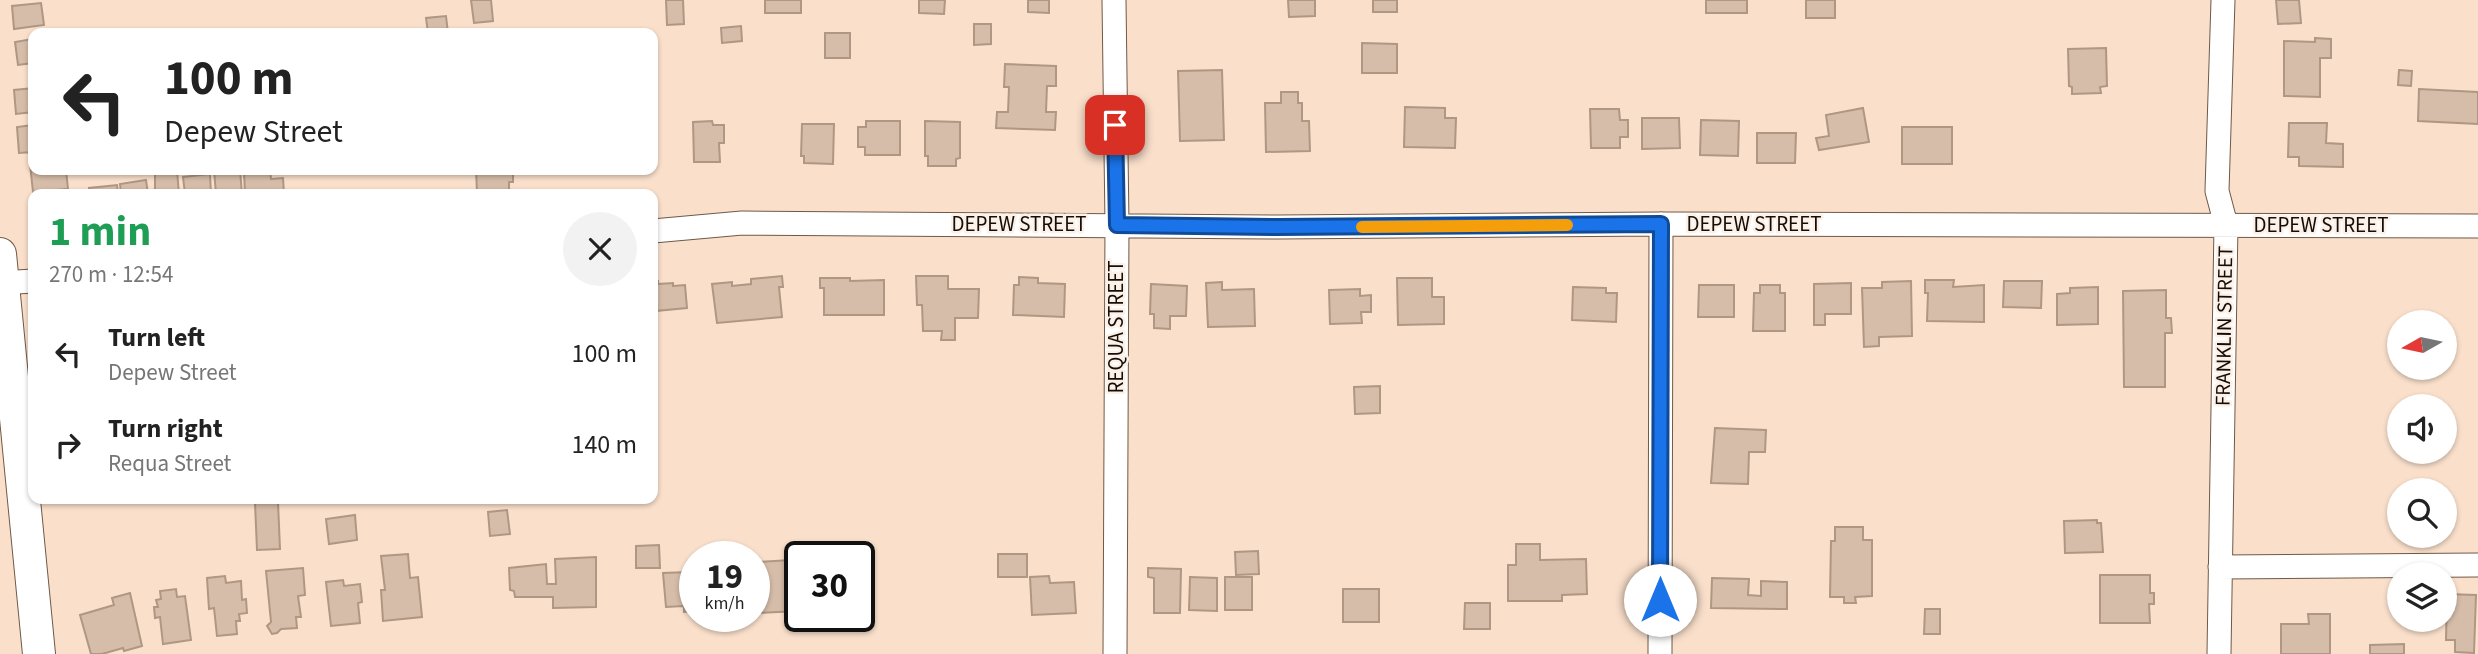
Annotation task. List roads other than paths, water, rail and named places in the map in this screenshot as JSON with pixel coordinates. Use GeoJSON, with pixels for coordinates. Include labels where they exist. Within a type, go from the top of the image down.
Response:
{"type":"FeatureCollection","features":[{"type":"Feature","properties":{"kind":"street","name":"REQUA STREET"},"geometry":{"type":"LineString","coordinates":[[1114,0],[1117,225],[1115,654]]}},
{"type":"Feature","properties":{"kind":"street","name":"FRANKLIN STREET"},"geometry":{"type":"LineString","coordinates":[[2219,654],[2226,225],[2217,191],[2223,0]]}},
{"type":"Feature","properties":{"kind":"street","name":"DEPEW STREET"},"geometry":{"type":"LineString","coordinates":[[658,230],[742,223],[1278,227],[1661,224],[2478,226]]}},
{"type":"Feature","properties":{"kind":"street"},"geometry":{"type":"LineString","coordinates":[[1660,654],[1661,224]]}},
{"type":"Feature","properties":{"kind":"street"},"geometry":{"type":"LineString","coordinates":[[9,275],[39,654]]}},
{"type":"Feature","properties":{"kind":"street"},"geometry":{"type":"LineString","coordinates":[[2220,567],[2478,565]]}}]}
